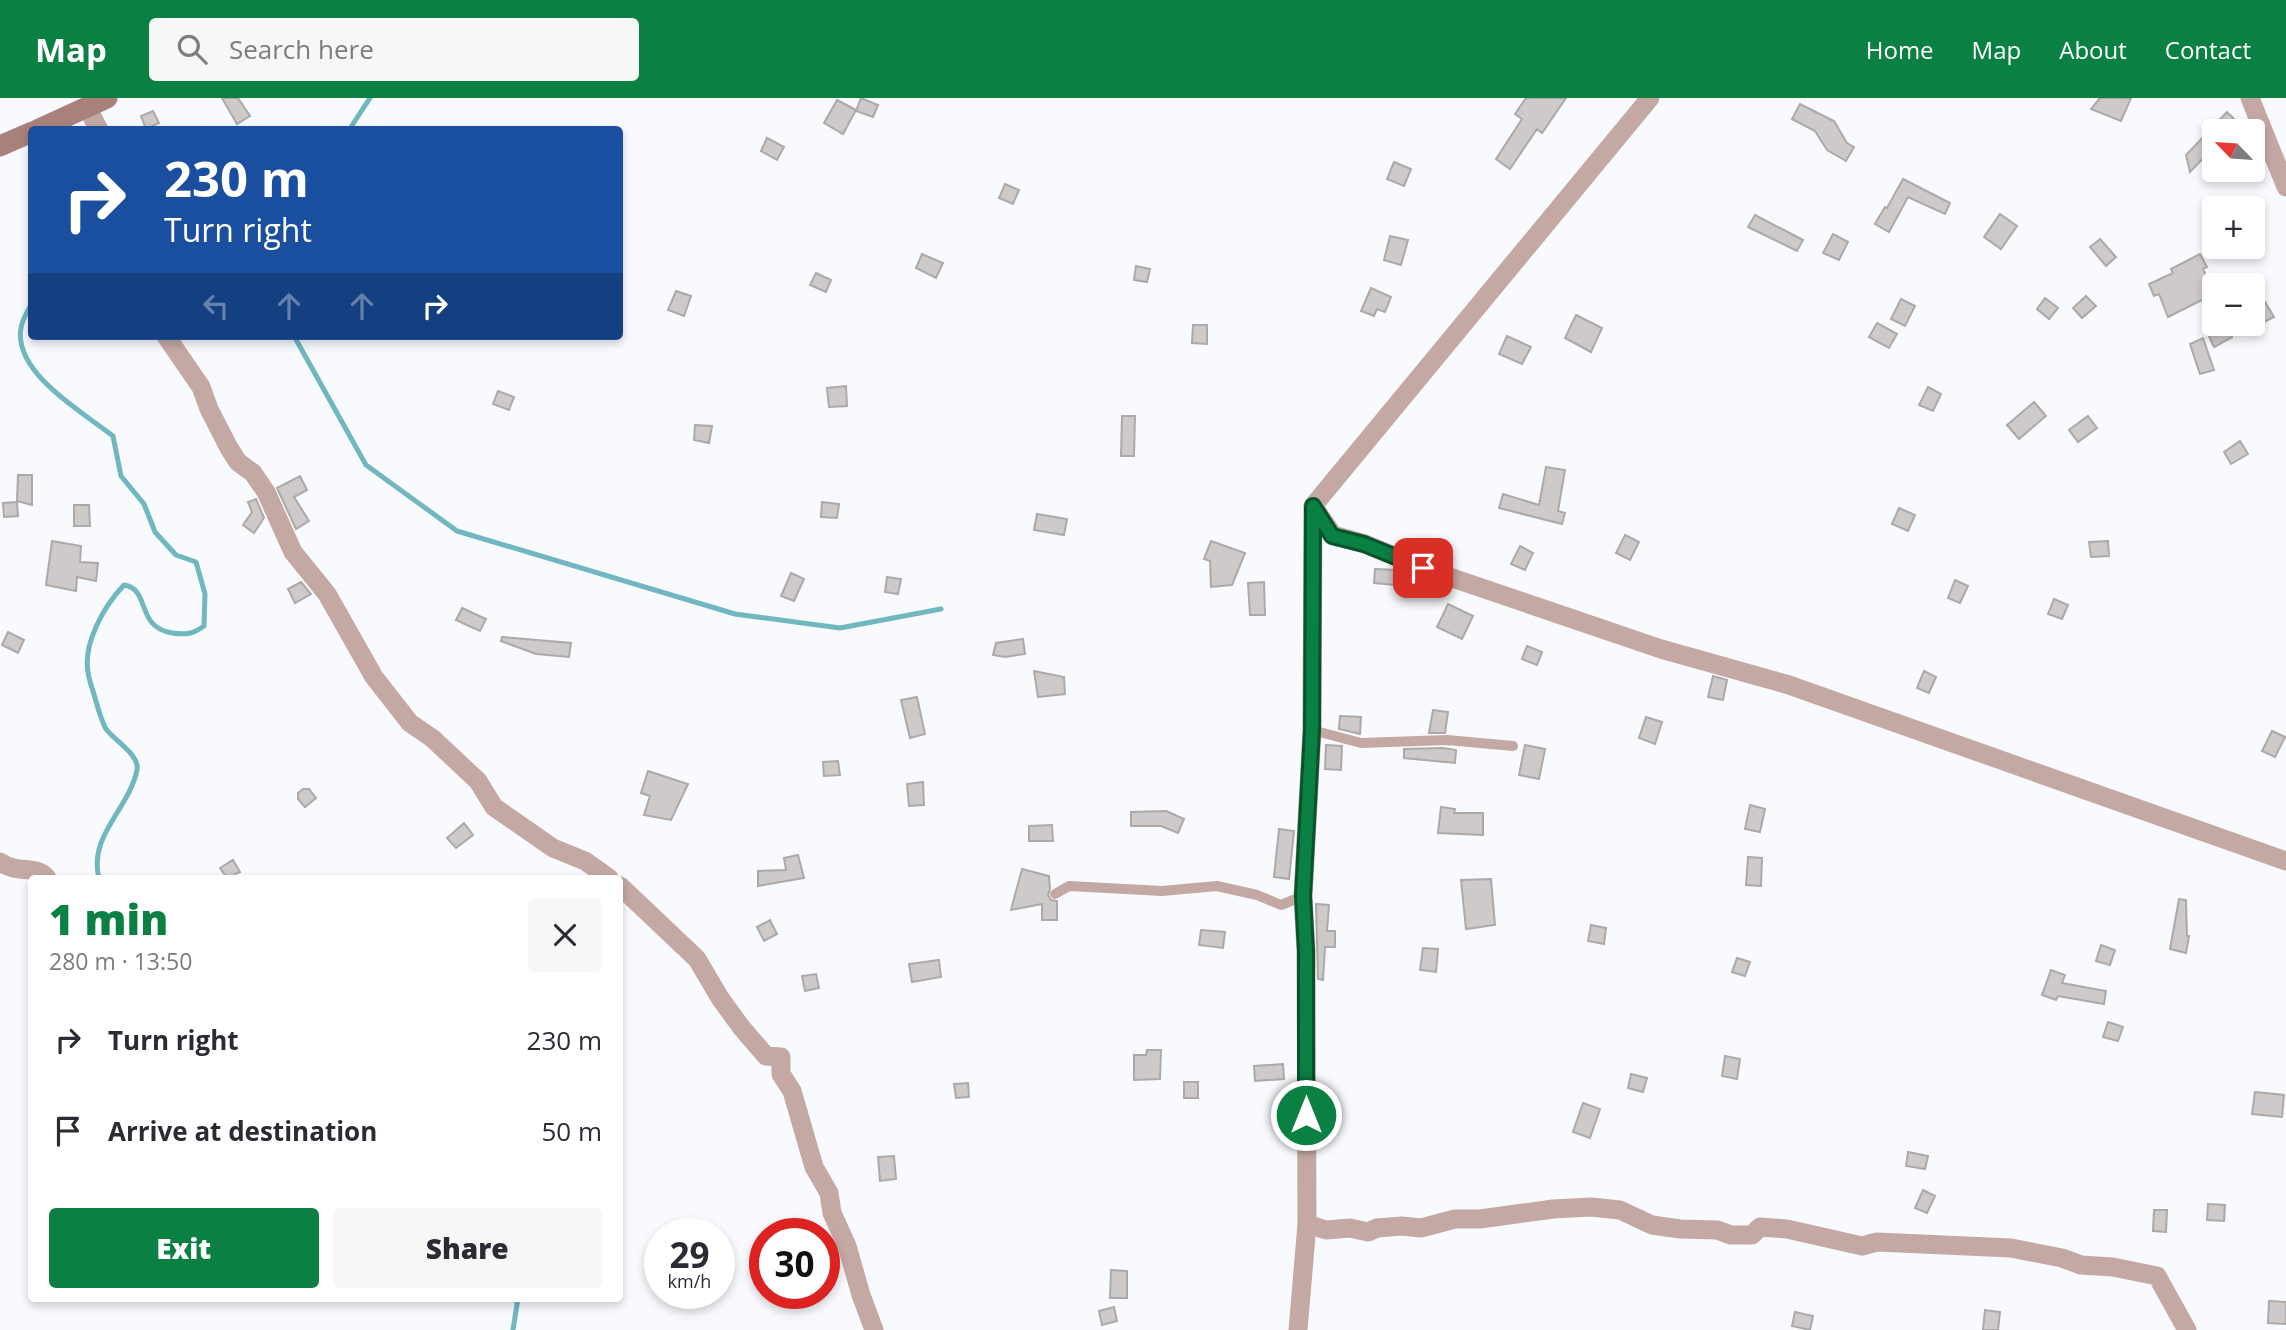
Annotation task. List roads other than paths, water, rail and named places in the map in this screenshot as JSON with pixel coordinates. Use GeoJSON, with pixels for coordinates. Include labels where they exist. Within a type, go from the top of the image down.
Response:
{"type":"FeatureCollection","features":[{"type":"Feature","properties":{"kind":"street"},"geometry":{"type":"LineString","coordinates":[[1298,1330],[1307,1224],[1306,951],[1303,896],[1312,730],[1313,506],[1650,98]]}},
{"type":"Feature","properties":{"kind":"street"},"geometry":{"type":"LineString","coordinates":[[2250,98],[2286,187]]}},
{"type":"Feature","properties":{"kind":"street"},"geometry":{"type":"LineString","coordinates":[[46,126],[97,102],[99,126]]}},
{"type":"Feature","properties":{"kind":"street"},"geometry":{"type":"LineString","coordinates":[[0,146],[28,134]]}},
{"type":"Feature","properties":{"kind":"street"},"geometry":{"type":"LineString","coordinates":[[169,340],[201,387],[229,448],[238,462],[253,473],[266,492],[293,552],[327,594],[373,677],[410,723],[432,738],[471,774],[494,807],[553,848],[585,861],[605,875]]}},
{"type":"Feature","properties":{"kind":"street"},"geometry":{"type":"LineString","coordinates":[[1313,506],[1332,536],[1364,544],[1423,568],[1661,649],[1789,685],[2286,861]]}},
{"type":"Feature","properties":{"kind":"street"},"geometry":{"type":"LineString","coordinates":[[0,862],[16,870],[36,870],[43,875]]}},
{"type":"Feature","properties":{"kind":"street"},"geometry":{"type":"LineString","coordinates":[[623,889],[697,959],[727,1008],[766,1056],[781,1057],[782,1074],[792,1091],[814,1167],[830,1193],[832,1213],[848,1246],[874,1330]]}},
{"type":"Feature","properties":{"kind":"street"},"geometry":{"type":"LineString","coordinates":[[1307,1224],[1326,1230],[1350,1228],[1368,1232],[1377,1228],[1402,1226],[1421,1228],[1455,1219],[1480,1219],[1591,1207],[1620,1210],[1652,1225],[1717,1230],[1731,1236],[1752,1235],[1760,1227],[1787,1229],[1862,1246],[1877,1242],[2011,1248],[2062,1258],[2081,1265],[2113,1267],[2157,1276],[2187,1330]]}},
{"type":"Feature","properties":{"kind":"lane"},"geometry":{"type":"LineString","coordinates":[[1312,730],[1361,743],[1447,740],[1513,746]]}},
{"type":"Feature","properties":{"kind":"lane"},"geometry":{"type":"LineString","coordinates":[[1055,894],[1073,886],[1162,891],[1217,887],[1257,895],[1281,905],[1303,896]]}},
{"type":"Feature","properties":{"kind":"waterway"},"geometry":{"type":"LineString","coordinates":[[352,126],[370,98]]}},
{"type":"Feature","properties":{"kind":"waterway"},"geometry":{"type":"LineString","coordinates":[[28,310],[21,328],[21,345],[28,361],[53,390],[113,436],[121,476],[144,504],[155,532],[176,555],[196,562],[205,594],[204,626],[193,632],[177,634],[153,624],[138,593],[124,585],[109,603],[92,637],[87,661],[88,672],[101,718],[106,729],[131,754],[137,764],[133,784],[99,849],[99,875]]}},
{"type":"Feature","properties":{"kind":"waterway"},"geometry":{"type":"LineString","coordinates":[[296,340],[366,465],[457,531],[735,614],[840,628],[941,609]]}},
{"type":"Feature","properties":{"kind":"waterway"},"geometry":{"type":"LineString","coordinates":[[513,1330],[517,1302]]}}]}
